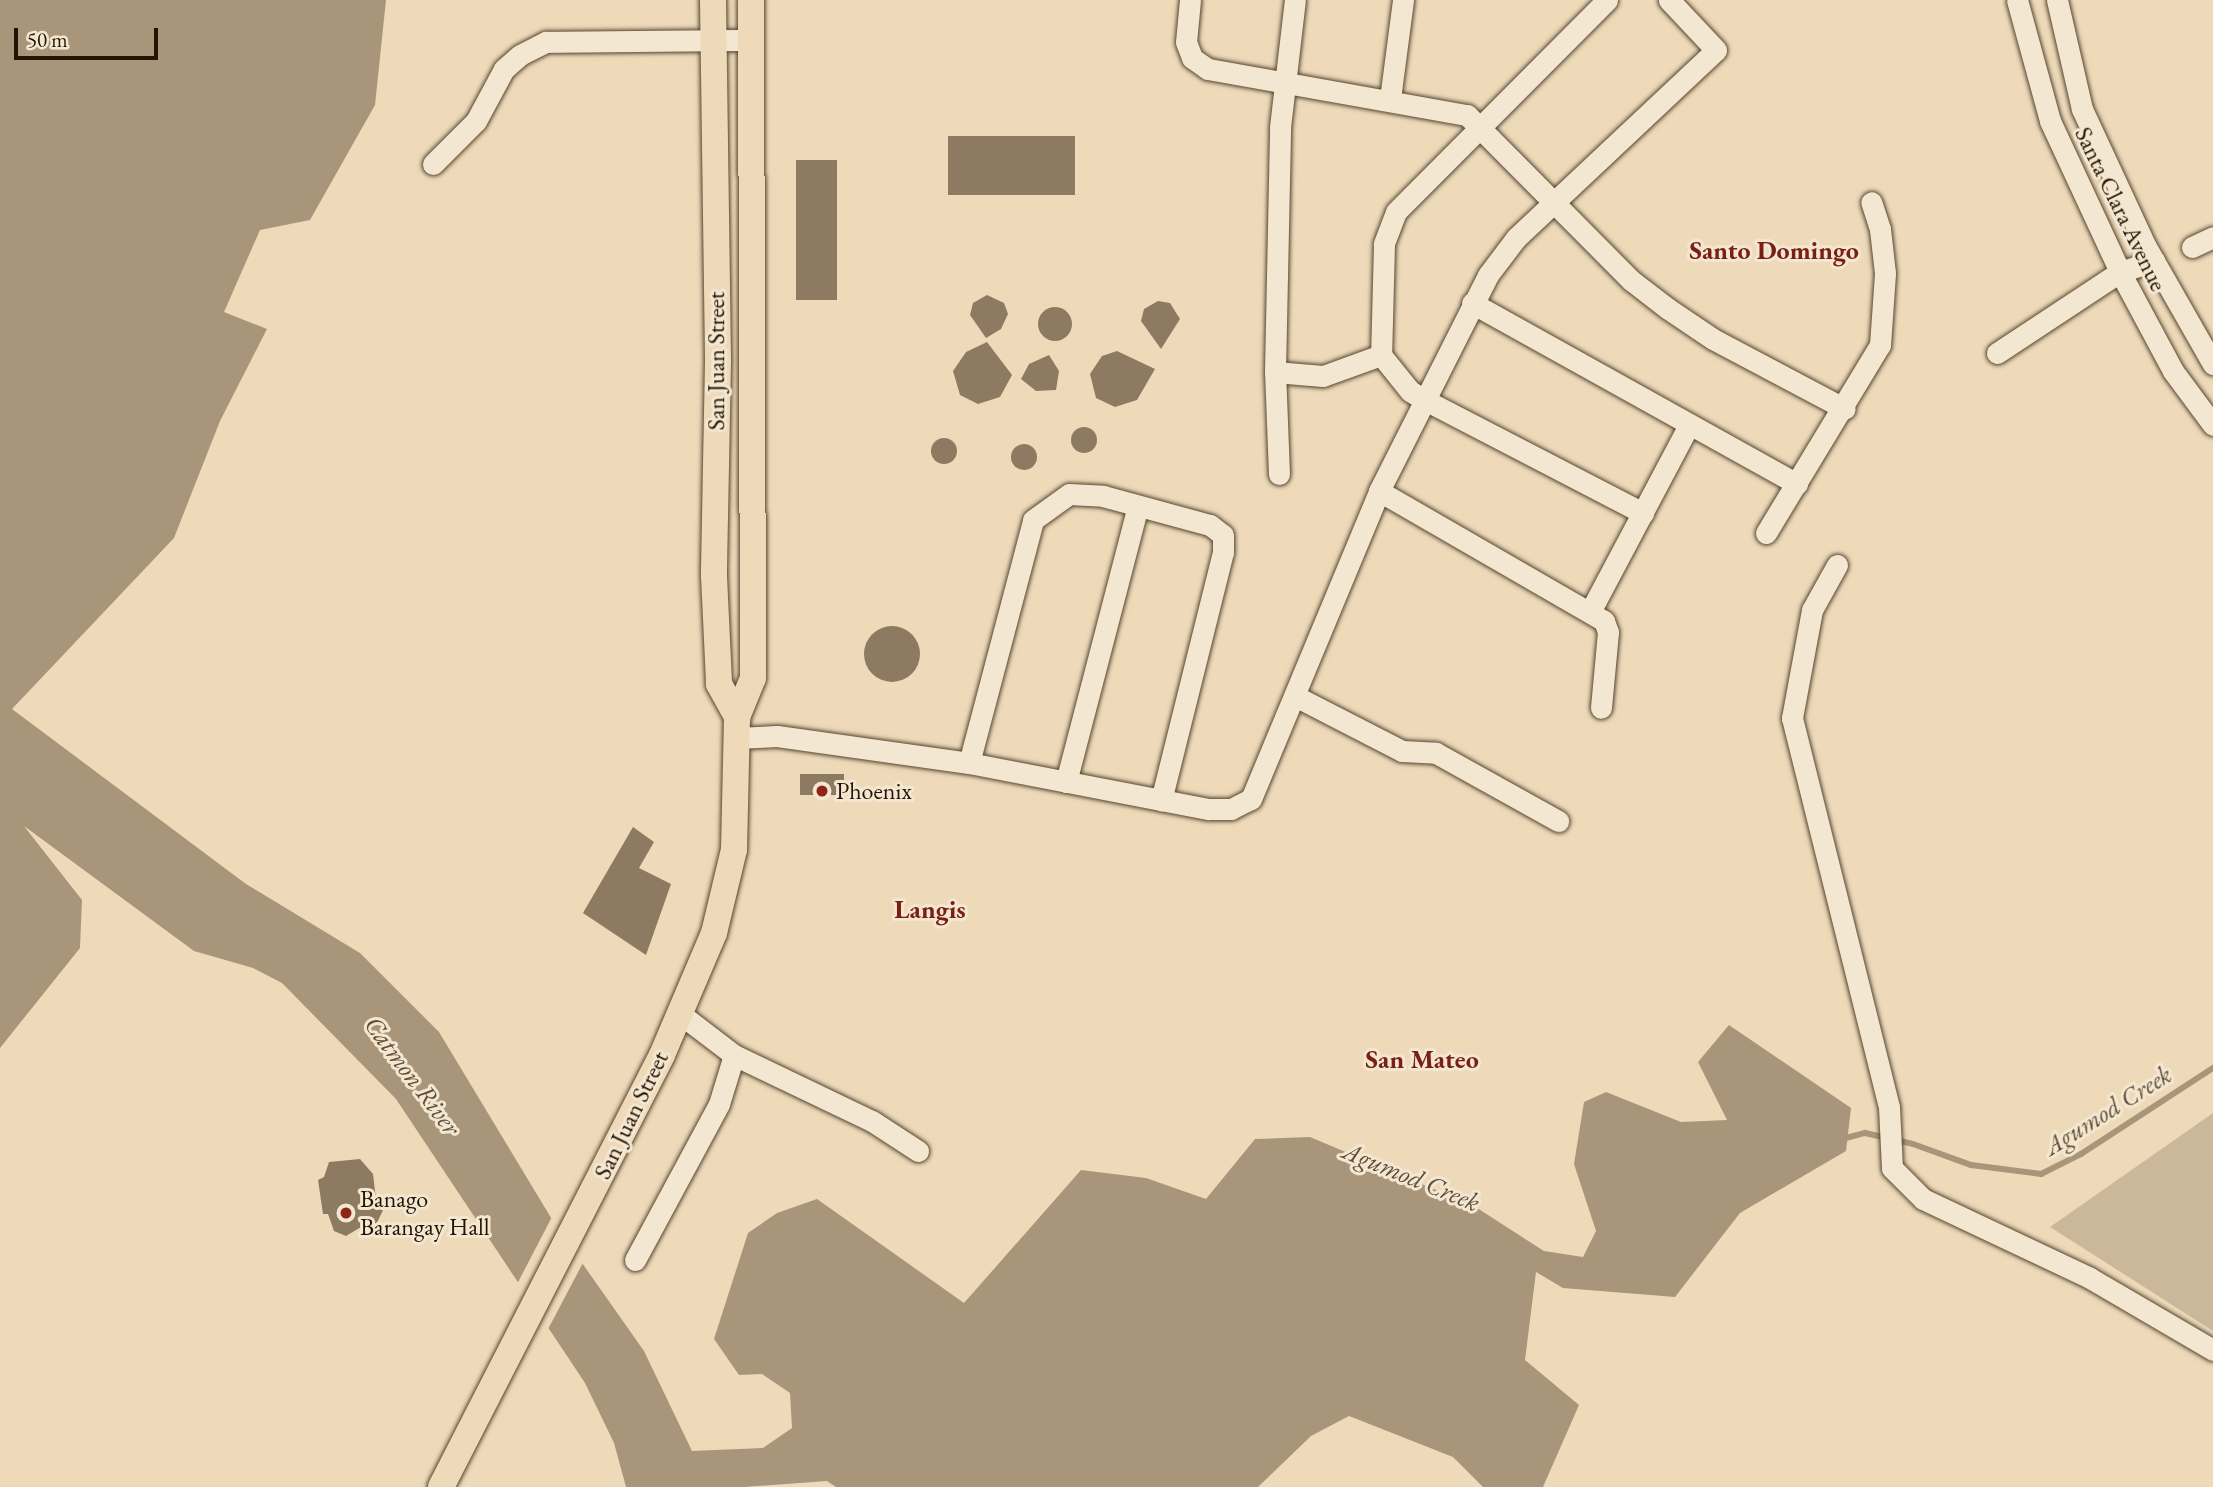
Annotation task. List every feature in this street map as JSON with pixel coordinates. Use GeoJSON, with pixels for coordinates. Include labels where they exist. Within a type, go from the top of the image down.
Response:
{"type":"FeatureCollection","features":[{"type":"Feature","properties":{"kind":"main road","name":"San Juan Street"},"geometry":{"type":"LineString","coordinates":[[713,0],[718,361],[714,576],[719,684],[738,728]]}},
{"type":"Feature","properties":{"kind":"main road","name":"San Juan Street"},"geometry":{"type":"LineString","coordinates":[[441,1487],[579,1220],[679,1013],[714,933],[734,850],[738,728],[753,678],[751,0]]}},
{"type":"Feature","properties":{"kind":"street"},"geometry":{"type":"LineString","coordinates":[[1190,0],[1186,41],[1192,58],[1208,69],[1458,110],[1479,123],[1632,281],[1713,339],[1845,409]]}},
{"type":"Feature","properties":{"kind":"street"},"geometry":{"type":"LineString","coordinates":[[1279,474],[1275,372],[1282,82],[1295,0]]}},
{"type":"Feature","properties":{"kind":"street"},"geometry":{"type":"LineString","coordinates":[[1390,99],[1403,0]]}},
{"type":"Feature","properties":{"kind":"street"},"geometry":{"type":"LineString","coordinates":[[1607,0],[1479,123],[1404,201],[1388,229],[1381,355],[1409,391],[1643,513]]}},
{"type":"Feature","properties":{"kind":"street"},"geometry":{"type":"LineString","coordinates":[[738,728],[969,763],[1222,811],[1251,799],[1379,491],[1472,303],[1500,256],[1716,50],[1669,0]]}},
{"type":"Feature","properties":{"kind":"street","name":"Santa Clara Avenue"},"geometry":{"type":"LineString","coordinates":[[2017,0],[2050,121],[2120,272],[2173,371],[2213,425]]}},
{"type":"Feature","properties":{"kind":"street","name":"Santa Clara Avenue"},"geometry":{"type":"LineString","coordinates":[[2057,0],[2082,109],[2154,261],[2213,364]]}},
{"type":"Feature","properties":{"kind":"street"},"geometry":{"type":"LineString","coordinates":[[433,164],[475,121],[504,69],[520,55],[546,43],[752,40]]}},
{"type":"Feature","properties":{"kind":"street"},"geometry":{"type":"LineString","coordinates":[[1766,533],[1845,409],[1880,345],[1886,302],[1880,229],[1871,202]]}},
{"type":"Feature","properties":{"kind":"street"},"geometry":{"type":"LineString","coordinates":[[2192,247],[2213,237]]}},
{"type":"Feature","properties":{"kind":"street"},"geometry":{"type":"LineString","coordinates":[[1997,353],[2120,272],[2154,261]]}},
{"type":"Feature","properties":{"kind":"street"},"geometry":{"type":"LineString","coordinates":[[1472,303],[1688,427],[1797,484]]}},
{"type":"Feature","properties":{"kind":"street"},"geometry":{"type":"LineString","coordinates":[[1275,372],[1323,376],[1381,355]]}},
{"type":"Feature","properties":{"kind":"street"},"geometry":{"type":"LineString","coordinates":[[1591,610],[1688,427]]}},
{"type":"Feature","properties":{"kind":"street"},"geometry":{"type":"LineString","coordinates":[[1379,491],[1591,610],[1608,632],[1601,708]]}},
{"type":"Feature","properties":{"kind":"street"},"geometry":{"type":"LineString","coordinates":[[969,763],[1033,520],[1069,494],[1103,496],[1210,525],[1218,529],[1224,544],[1161,800]]}},
{"type":"Feature","properties":{"kind":"street"},"geometry":{"type":"LineString","coordinates":[[1066,782],[1138,506]]}},
{"type":"Feature","properties":{"kind":"street"},"geometry":{"type":"LineString","coordinates":[[1837,565],[1812,610],[1792,718],[1889,1116],[1892,1168],[1923,1199],[2090,1278],[2213,1350]]}},
{"type":"Feature","properties":{"kind":"street"},"geometry":{"type":"LineString","coordinates":[[1294,696],[1402,751],[1436,754],[1558,821]]}},
{"type":"Feature","properties":{"kind":"street"},"geometry":{"type":"LineString","coordinates":[[679,1013],[734,1055],[872,1121],[918,1151]]}},
{"type":"Feature","properties":{"kind":"street"},"geometry":{"type":"LineString","coordinates":[[635,1260],[719,1104],[734,1055]]}},
{"type":"Feature","properties":{"kind":"shaded area"},"geometry":{"type":"Polygon","coordinates":[[[2213,1113],[2213,1331],[2050,1227],[2213,1113]]]}},
{"type":"Feature","properties":{"kind":"water","name":"Catmon River"},"geometry":{"type":"Polygon","coordinates":[[[0,0],[386,0],[375,105],[310,220],[260,230],[224,312],[267,329],[220,421],[174,538],[12,709],[246,884],[360,953],[439,1032],[556,1226],[644,1351],[692,1451],[763,1448],[792,1428],[790,1393],[762,1374],[739,1375],[714,1339],[748,1233],[777,1213],[817,1199],[964,1303],[1081,1170],[1146,1178],[1206,1199],[1255,1139],[1310,1137],[1474,1206],[1544,1251],[1583,1257],[1596,1231],[1574,1164],[1584,1102],[1606,1092],[1681,1122],[1727,1120],[1698,1062],[1729,1025],[1851,1108],[1846,1151],[1740,1213],[1675,1297],[1563,1288],[1536,1272],[1525,1360],[1579,1405],[1543,1487],[1483,1487],[1453,1457],[1349,1416],[1311,1436],[1258,1487],[836,1487],[827,1481],[744,1487],[626,1487],[614,1443],[585,1383],[396,1099],[282,983],[253,968],[194,951],[24,826],[82,900],[80,948],[0,1048],[0,0]]]}},
{"type":"Feature","properties":{"kind":"pier"},"geometry":{"type":"Polygon","coordinates":[[[553,1215],[586,1257],[546,1333],[515,1288],[553,1215]]]}},
{"type":"Feature","properties":{"kind":"building"},"geometry":{"type":"Polygon","coordinates":[[[948,136],[1075,136],[1075,195],[948,195],[948,136]]]}},
{"type":"Feature","properties":{"kind":"building"},"geometry":{"type":"Polygon","coordinates":[[[796,160],[837,160],[837,300],[796,300],[796,160]]]}},
{"type":"Feature","properties":{"kind":"building"},"geometry":{"type":"Polygon","coordinates":[[[987,295],[1004,303],[1008,314],[1001,329],[986,338],[970,315],[973,303],[987,295]]]}},
{"type":"Feature","properties":{"kind":"building"},"geometry":{"type":"Polygon","coordinates":[[[1158,301],[1170,303],[1180,319],[1161,349],[1141,321],[1144,309],[1158,301]]]}},
{"type":"Feature","properties":{"kind":"building"},"geometry":{"type":"Polygon","coordinates":[[[1055,307],[1067,312],[1072,324],[1067,336],[1055,341],[1043,336],[1038,324],[1043,312],[1055,307]]]}},
{"type":"Feature","properties":{"kind":"building"},"geometry":{"type":"Polygon","coordinates":[[[987,342],[1012,375],[1000,397],[978,404],[960,395],[953,371],[966,352],[987,342]]]}},
{"type":"Feature","properties":{"kind":"building"},"geometry":{"type":"Polygon","coordinates":[[[1117,351],[1155,369],[1137,400],[1115,407],[1096,398],[1090,374],[1102,356],[1117,351]]]}},
{"type":"Feature","properties":{"kind":"building"},"geometry":{"type":"Polygon","coordinates":[[[1049,355],[1059,371],[1056,390],[1036,391],[1021,379],[1029,364],[1049,355]]]}},
{"type":"Feature","properties":{"kind":"building"},"geometry":{"type":"Polygon","coordinates":[[[1084,427],[1093,431],[1097,440],[1093,449],[1084,453],[1075,449],[1071,440],[1075,431],[1084,427]]]}},
{"type":"Feature","properties":{"kind":"building"},"geometry":{"type":"Polygon","coordinates":[[[944,438],[953,442],[957,451],[953,460],[944,464],[935,460],[931,451],[935,442],[944,438]]]}},
{"type":"Feature","properties":{"kind":"building"},"geometry":{"type":"Polygon","coordinates":[[[1024,444],[1033,448],[1037,457],[1033,466],[1024,470],[1015,466],[1011,457],[1015,448],[1024,444]]]}},
{"type":"Feature","properties":{"kind":"building"},"geometry":{"type":"Polygon","coordinates":[[[892,626],[903,628],[912,634],[918,643],[918,665],[912,674],[903,680],[892,682],[881,680],[872,674],[866,665],[864,654],[866,643],[872,634],[881,628],[892,626]]]}},
{"type":"Feature","properties":{"kind":"building"},"geometry":{"type":"Polygon","coordinates":[[[800,774],[844,774],[844,795],[800,795],[800,774]]]}},
{"type":"Feature","properties":{"kind":"building"},"geometry":{"type":"Polygon","coordinates":[[[633,827],[654,842],[639,868],[671,884],[646,955],[583,913],[633,827]]]}},
{"type":"Feature","properties":{"kind":"building"},"geometry":{"type":"Polygon","coordinates":[[[360,1159],[373,1174],[377,1208],[383,1210],[374,1229],[366,1224],[346,1236],[334,1231],[328,1214],[323,1214],[318,1180],[324,1177],[329,1162],[360,1159]]]}},
{"type":"Feature","properties":{"kind":"waterway","name":"Agumod Creek"},"geometry":{"type":"LineString","coordinates":[[1842,1139],[1865,1133],[1913,1144],[1971,1165],[2041,1174],[2081,1154],[2213,1068]]}},
{"type":"Feature","properties":{"kind":"place","name":"Phoenix"},"geometry":{"type":"Point","coordinates":[822,791]}},
{"type":"Feature","properties":{"kind":"place","name":"Banago Barangay Hall"},"geometry":{"type":"Point","coordinates":[346,1213]}},
{"type":"Feature","properties":{"kind":"district","name":"Santo Domingo"},"geometry":{"type":"Point","coordinates":[1774,251]}},
{"type":"Feature","properties":{"kind":"district","name":"Langis"},"geometry":{"type":"Point","coordinates":[930,910]}},
{"type":"Feature","properties":{"kind":"district","name":"San Mateo"},"geometry":{"type":"Point","coordinates":[1422,1060]}}]}
